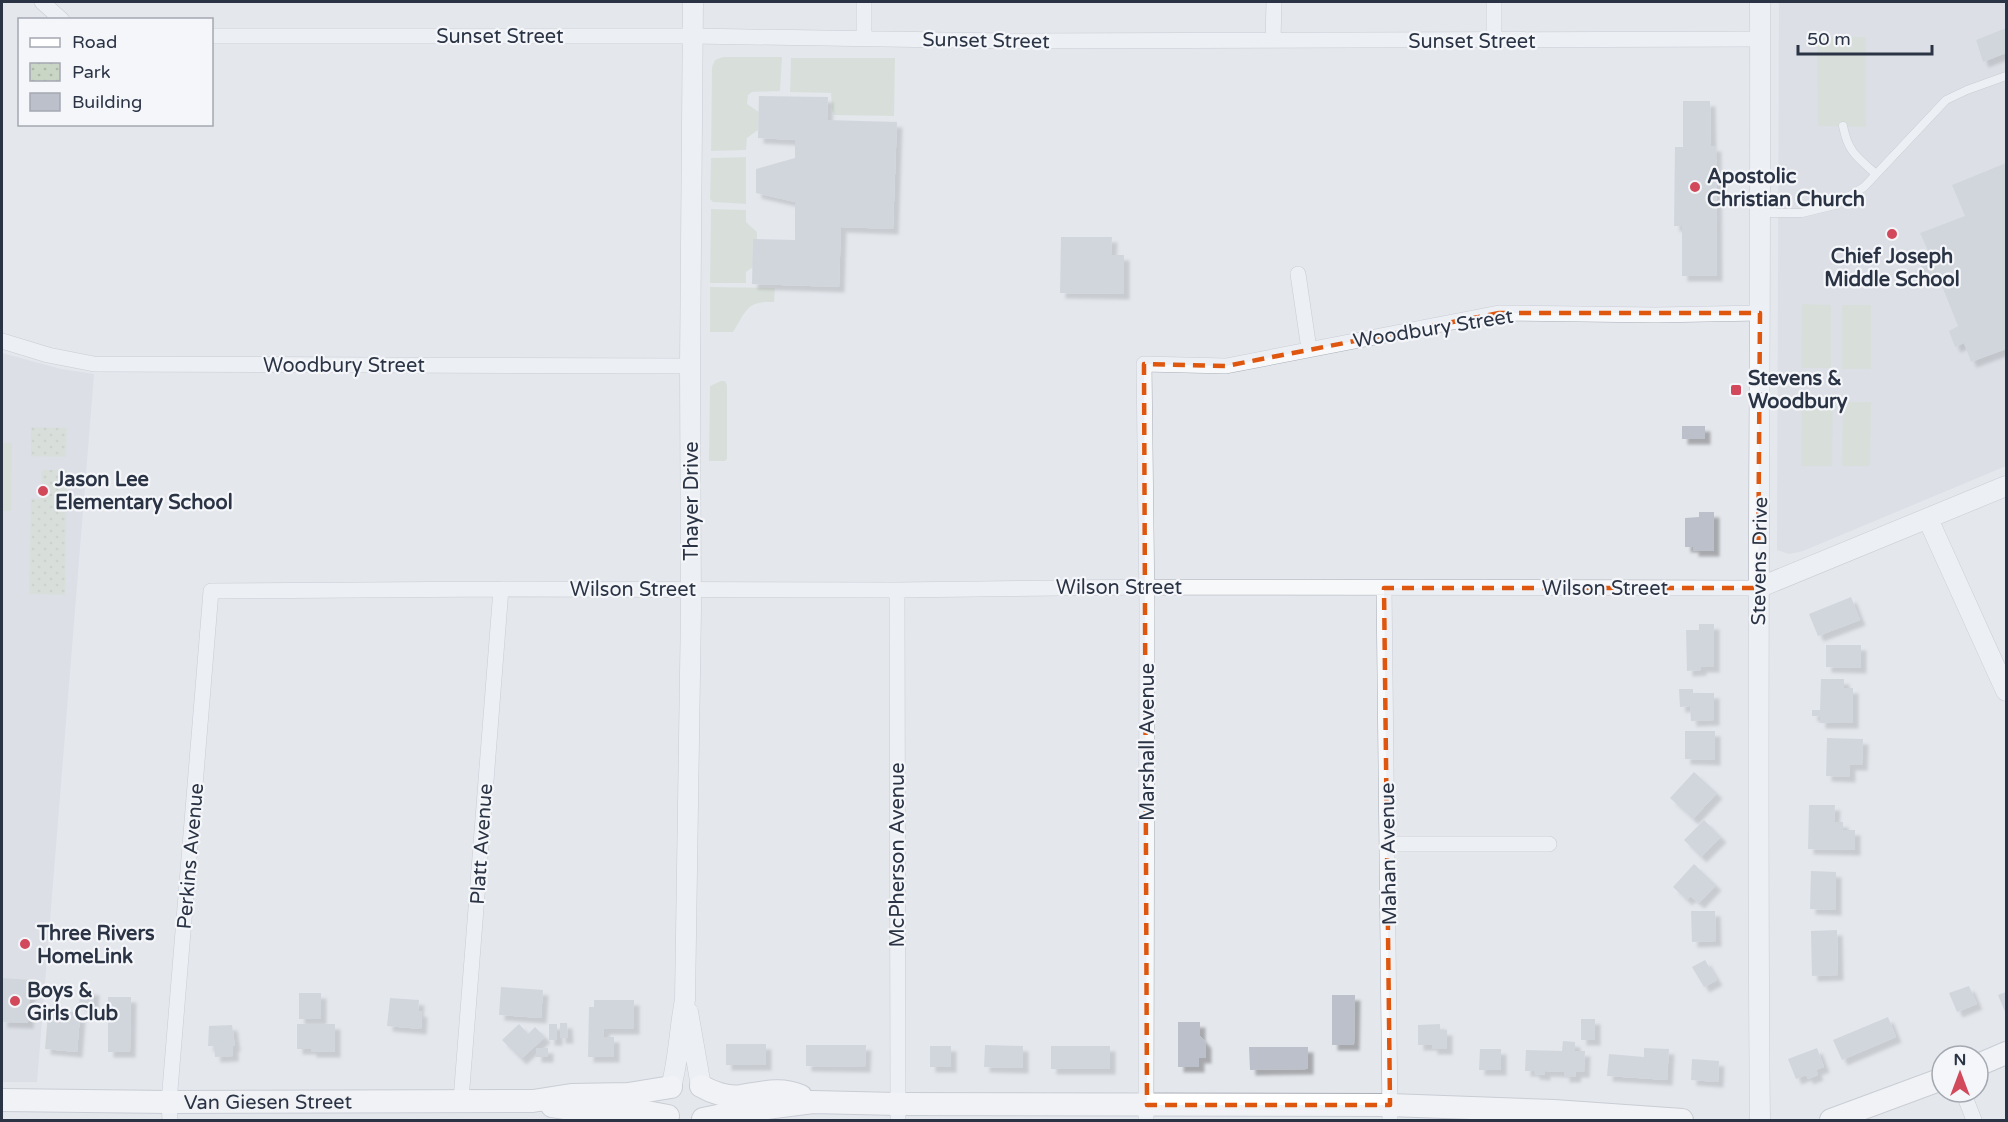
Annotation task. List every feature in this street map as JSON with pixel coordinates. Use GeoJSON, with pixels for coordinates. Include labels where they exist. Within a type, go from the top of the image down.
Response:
{"type":"FeatureCollection","features":[{"type":"Feature","properties":{"kind":"main road"},"geometry":{"type":"LineString","coordinates":[[1990,1060],[2007,1053]]}},
{"type":"Feature","properties":{"kind":"main road","name":"Van Giesen Street"},"geometry":{"type":"LineString","coordinates":[[2,1100],[170,1111],[461,1100],[533,1101],[571,1095],[628,1094],[671,1087],[689,1081],[700,1086]]}},
{"type":"Feature","properties":{"kind":"main road"},"geometry":{"type":"LineString","coordinates":[[1831,1120],[1930,1083]]}},
{"type":"Feature","properties":{"kind":"main road"},"geometry":{"type":"LineString","coordinates":[[700,1086],[740,1097],[764,1091],[784,1091],[813,1102],[897,1112],[1554,1111],[1682,1120]]}},
{"type":"Feature","properties":{"kind":"main road"},"geometry":{"type":"LineString","coordinates":[[700,1086],[705,1090],[710,1103],[702,1120]]}},
{"type":"Feature","properties":{"kind":"main road"},"geometry":{"type":"LineString","coordinates":[[670,1119],[664,1101],[671,1087]]}},
{"type":"Feature","properties":{"kind":"main road","name":"Van Giesen Street"},"geometry":{"type":"LineString","coordinates":[[533,1101],[585,1112],[636,1110],[670,1119]]}},
{"type":"Feature","properties":{"kind":"main road"},"geometry":{"type":"LineString","coordinates":[[702,1120],[737,1112],[813,1102]]}},
{"type":"Feature","properties":{"kind":"street"},"geometry":{"type":"LineString","coordinates":[[42,2],[60,18]]}},
{"type":"Feature","properties":{"kind":"street","name":"Thayer Drive"},"geometry":{"type":"LineString","coordinates":[[671,1087],[679,1054],[679,1029],[685,1000],[691,589],[693,2]]}},
{"type":"Feature","properties":{"kind":"street"},"geometry":{"type":"LineString","coordinates":[[864,2],[864,38]]}},
{"type":"Feature","properties":{"kind":"street"},"geometry":{"type":"LineString","coordinates":[[1273,40],[1274,2]]}},
{"type":"Feature","properties":{"kind":"street"},"geometry":{"type":"LineString","coordinates":[[1494,2],[1494,41]]}},
{"type":"Feature","properties":{"kind":"street","name":"Stevens Drive"},"geometry":{"type":"LineString","coordinates":[[1760,2],[1758,588],[1760,1120]]}},
{"type":"Feature","properties":{"kind":"street","name":"Sunset Street"},"geometry":{"type":"LineString","coordinates":[[213,36],[693,36],[1007,41],[1761,39]]}},
{"type":"Feature","properties":{"kind":"street"},"geometry":{"type":"LineString","coordinates":[[1298,274],[1309,349]]}},
{"type":"Feature","properties":{"kind":"street","name":"Woodbury Street"},"geometry":{"type":"LineString","coordinates":[[1144,364],[1226,366],[1499,313],[1655,315],[1760,313]]}},
{"type":"Feature","properties":{"kind":"street","name":"Woodbury Street"},"geometry":{"type":"LineString","coordinates":[[2,341],[48,355],[94,364],[690,366]]}},
{"type":"Feature","properties":{"kind":"street","name":"Marshall Avenue"},"geometry":{"type":"LineString","coordinates":[[1144,364],[1147,587],[1146,1113]]}},
{"type":"Feature","properties":{"kind":"street","name":"Wilson Street"},"geometry":{"type":"LineString","coordinates":[[211,591],[897,590],[1147,587],[1758,588],[2007,486]]}},
{"type":"Feature","properties":{"kind":"street"},"geometry":{"type":"LineString","coordinates":[[1928,519],[2007,691]]}},
{"type":"Feature","properties":{"kind":"street","name":"Mahan Avenue"},"geometry":{"type":"LineString","coordinates":[[1384,588],[1390,1113]]}},
{"type":"Feature","properties":{"kind":"street","name":"Platt Avenue"},"geometry":{"type":"LineString","coordinates":[[461,1100],[501,589]]}},
{"type":"Feature","properties":{"kind":"street","name":"McPherson Avenue"},"geometry":{"type":"LineString","coordinates":[[897,590],[897,1112]]}},
{"type":"Feature","properties":{"kind":"street","name":"Perkins Avenue"},"geometry":{"type":"LineString","coordinates":[[170,1111],[211,591]]}},
{"type":"Feature","properties":{"kind":"street"},"geometry":{"type":"LineString","coordinates":[[1387,844],[1550,844]]}},
{"type":"Feature","properties":{"kind":"street","name":"Thayer Drive"},"geometry":{"type":"LineString","coordinates":[[685,1000],[692,1027],[700,1086]]}},
{"type":"Feature","properties":{"kind":"street"},"geometry":{"type":"LineString","coordinates":[[1968,1104],[1974,1120]]}},
{"type":"Feature","properties":{"kind":"lane"},"geometry":{"type":"LineString","coordinates":[[1761,213],[1802,213],[1835,205],[1864,187],[1946,100],[2007,76]]}},
{"type":"Feature","properties":{"kind":"lane"},"geometry":{"type":"LineString","coordinates":[[1843,126],[1846,142],[1852,152],[1876,174]]}},
{"type":"Feature","properties":{"kind":"highlighted area"},"geometry":{"type":"Polygon","coordinates":[[[1499,313],[1760,313],[1758,588],[1384,588],[1390,1105],[1147,1105],[1144,364],[1226,366],[1499,313]]]}},
{"type":"Feature","properties":{"kind":"shaded area","name":"Chief Joseph Middle School"},"geometry":{"type":"Polygon","coordinates":[[[1779,2],[2006,2],[2006,466],[1803,551],[1789,554],[1777,550],[1779,2]]]}},
{"type":"Feature","properties":{"kind":"shaded area","name":"Jason Lee Elementary School"},"geometry":{"type":"Polygon","coordinates":[[[2,353],[61,369],[94,374],[37,1082],[2,1082],[2,353]]]}},
{"type":"Feature","properties":{"kind":"green space"},"geometry":{"type":"Polygon","coordinates":[[[1817,37],[1866,37],[1866,127],[1818,126],[1817,37]]]}},
{"type":"Feature","properties":{"kind":"green space"},"geometry":{"type":"Polygon","coordinates":[[[723,57],[782,57],[780,91],[752,92],[748,95],[747,104],[759,112],[758,130],[747,138],[746,150],[711,151],[712,67],[715,60],[723,57]]]}},
{"type":"Feature","properties":{"kind":"green space"},"geometry":{"type":"Polygon","coordinates":[[[791,58],[895,58],[894,116],[834,115],[831,93],[790,92],[791,58]]]}},
{"type":"Feature","properties":{"kind":"green space"},"geometry":{"type":"Polygon","coordinates":[[[746,157],[746,204],[713,202],[710,199],[711,158],[746,157]]]}},
{"type":"Feature","properties":{"kind":"green space"},"geometry":{"type":"Polygon","coordinates":[[[711,209],[746,210],[746,222],[757,232],[757,239],[753,239],[753,267],[746,272],[746,283],[710,283],[711,209]]]}},
{"type":"Feature","properties":{"kind":"green space"},"geometry":{"type":"Polygon","coordinates":[[[710,287],[775,288],[774,302],[752,305],[733,332],[710,332],[710,287]]]}},
{"type":"Feature","properties":{"kind":"green space"},"geometry":{"type":"Polygon","coordinates":[[[1802,304],[1831,305],[1831,368],[1801,368],[1802,304]]]}},
{"type":"Feature","properties":{"kind":"green space"},"geometry":{"type":"Polygon","coordinates":[[[1842,305],[1871,305],[1871,369],[1842,369],[1842,305]]]}},
{"type":"Feature","properties":{"kind":"green space"},"geometry":{"type":"Polygon","coordinates":[[[725,381],[727,385],[727,459],[709,461],[710,386],[725,381]]]}},
{"type":"Feature","properties":{"kind":"green space"},"geometry":{"type":"Polygon","coordinates":[[[1802,402],[1833,402],[1832,466],[1801,466],[1802,402]]]}},
{"type":"Feature","properties":{"kind":"green space"},"geometry":{"type":"Polygon","coordinates":[[[1843,402],[1871,402],[1870,466],[1842,466],[1843,402]]]}},
{"type":"Feature","properties":{"kind":"green space"},"geometry":{"type":"Polygon","coordinates":[[[31,427],[67,428],[66,457],[31,456],[31,427]]]}},
{"type":"Feature","properties":{"kind":"green space"},"geometry":{"type":"Polygon","coordinates":[[[2,443],[12,443],[11,511],[2,511],[2,443]]]}},
{"type":"Feature","properties":{"kind":"green space"},"geometry":{"type":"Polygon","coordinates":[[[42,470],[67,470],[65,595],[29,594],[31,499],[41,499],[42,470]]]}},
{"type":"Feature","properties":{"kind":"building"},"geometry":{"type":"Polygon","coordinates":[[[2006,28],[2006,53],[1983,62],[1976,40],[2006,28]]]}},
{"type":"Feature","properties":{"kind":"building"},"geometry":{"type":"Polygon","coordinates":[[[759,96],[828,97],[827,120],[897,122],[893,229],[841,227],[839,287],[752,284],[753,239],[795,240],[795,202],[756,193],[756,169],[795,158],[795,140],[758,138],[759,96]]]}},
{"type":"Feature","properties":{"kind":"building","name":"Apostolic Christian Church"},"geometry":{"type":"Polygon","coordinates":[[[1683,101],[1710,101],[1711,146],[1716,146],[1717,276],[1682,276],[1682,226],[1674,226],[1675,147],[1683,147],[1683,101]]]}},
{"type":"Feature","properties":{"kind":"building","name":"Chief Joseph Middle School"},"geometry":{"type":"Polygon","coordinates":[[[2006,163],[2006,349],[1971,362],[1964,343],[1955,347],[1949,331],[1958,326],[1936,271],[1925,276],[1919,259],[1930,255],[1920,233],[1965,216],[1952,185],[2006,163]]]}},
{"type":"Feature","properties":{"kind":"building"},"geometry":{"type":"Polygon","coordinates":[[[1061,237],[1112,237],[1111,255],[1124,255],[1124,294],[1060,293],[1061,237]]]}},
{"type":"Feature","properties":{"kind":"building"},"geometry":{"type":"Polygon","coordinates":[[[1682,426],[1705,426],[1705,439],[1682,439],[1682,426]]]}},
{"type":"Feature","properties":{"kind":"building"},"geometry":{"type":"Polygon","coordinates":[[[1699,512],[1714,512],[1714,551],[1693,551],[1693,547],[1685,547],[1685,518],[1699,517],[1699,512]]]}},
{"type":"Feature","properties":{"kind":"building"},"geometry":{"type":"Polygon","coordinates":[[[1851,597],[1860,620],[1818,636],[1809,614],[1851,597]]]}},
{"type":"Feature","properties":{"kind":"building"},"geometry":{"type":"Polygon","coordinates":[[[1699,624],[1714,624],[1714,667],[1701,667],[1701,670],[1687,671],[1686,630],[1699,630],[1699,624]]]}},
{"type":"Feature","properties":{"kind":"building"},"geometry":{"type":"Polygon","coordinates":[[[1826,645],[1861,645],[1861,668],[1826,667],[1826,645]]]}},
{"type":"Feature","properties":{"kind":"building"},"geometry":{"type":"Polygon","coordinates":[[[1821,679],[1844,679],[1844,688],[1853,688],[1853,723],[1820,723],[1820,716],[1812,716],[1812,710],[1820,710],[1821,679]]]}},
{"type":"Feature","properties":{"kind":"building"},"geometry":{"type":"Polygon","coordinates":[[[1679,689],[1693,689],[1693,693],[1714,693],[1714,720],[1691,721],[1690,706],[1680,707],[1679,689]]]}},
{"type":"Feature","properties":{"kind":"building"},"geometry":{"type":"Polygon","coordinates":[[[1685,731],[1715,731],[1715,760],[1685,759],[1685,731]]]}},
{"type":"Feature","properties":{"kind":"building"},"geometry":{"type":"Polygon","coordinates":[[[1827,738],[1863,739],[1862,765],[1850,765],[1850,777],[1826,776],[1827,738]]]}},
{"type":"Feature","properties":{"kind":"building"},"geometry":{"type":"Polygon","coordinates":[[[1694,772],[1717,793],[1693,819],[1670,798],[1694,772]]]}},
{"type":"Feature","properties":{"kind":"building"},"geometry":{"type":"Polygon","coordinates":[[[1809,805],[1835,805],[1834,822],[1843,822],[1843,830],[1855,830],[1855,850],[1808,849],[1809,805]]]}},
{"type":"Feature","properties":{"kind":"building"},"geometry":{"type":"Polygon","coordinates":[[[1704,820],[1721,837],[1701,857],[1684,840],[1704,820]]]}},
{"type":"Feature","properties":{"kind":"building"},"geometry":{"type":"Polygon","coordinates":[[[1694,864],[1716,885],[1699,903],[1690,896],[1687,900],[1673,887],[1694,864]]]}},
{"type":"Feature","properties":{"kind":"building"},"geometry":{"type":"Polygon","coordinates":[[[1811,871],[1836,872],[1836,910],[1810,909],[1811,871]]]}},
{"type":"Feature","properties":{"kind":"building"},"geometry":{"type":"Polygon","coordinates":[[[1691,911],[1715,911],[1716,941],[1692,942],[1691,911]]]}},
{"type":"Feature","properties":{"kind":"building"},"geometry":{"type":"Polygon","coordinates":[[[1837,930],[1838,975],[1812,976],[1811,931],[1837,930]]]}},
{"type":"Feature","properties":{"kind":"building"},"geometry":{"type":"Polygon","coordinates":[[[1705,960],[1717,980],[1704,987],[1692,967],[1705,960]]]}},
{"type":"Feature","properties":{"kind":"building","name":"Boys & Girls Club"},"geometry":{"type":"Polygon","coordinates":[[[2,978],[31,980],[28,1023],[2,1022],[2,978]]]}},
{"type":"Feature","properties":{"kind":"building"},"geometry":{"type":"Polygon","coordinates":[[[1969,986],[1977,1004],[1957,1012],[1949,993],[1969,986]]]}},
{"type":"Feature","properties":{"kind":"building"},"geometry":{"type":"Polygon","coordinates":[[[501,987],[543,990],[541,1018],[499,1015],[501,987]]]}},
{"type":"Feature","properties":{"kind":"building"},"geometry":{"type":"Polygon","coordinates":[[[81,988],[94,990],[93,1007],[79,1005],[81,988]]]}},
{"type":"Feature","properties":{"kind":"building"},"geometry":{"type":"Polygon","coordinates":[[[2006,992],[2006,1014],[1998,995],[2006,992]]]}},
{"type":"Feature","properties":{"kind":"building"},"geometry":{"type":"Polygon","coordinates":[[[299,993],[321,993],[321,1019],[299,1019],[299,993]]]}},
{"type":"Feature","properties":{"kind":"building"},"geometry":{"type":"Polygon","coordinates":[[[1332,995],[1355,995],[1354,1045],[1332,1045],[1332,995]]]}},
{"type":"Feature","properties":{"kind":"building"},"geometry":{"type":"Polygon","coordinates":[[[108,997],[131,997],[130,1052],[108,1052],[108,997]]]}},
{"type":"Feature","properties":{"kind":"building"},"geometry":{"type":"Polygon","coordinates":[[[390,998],[419,1000],[418,1011],[422,1012],[421,1029],[387,1026],[390,998]]]}},
{"type":"Feature","properties":{"kind":"building"},"geometry":{"type":"Polygon","coordinates":[[[594,1000],[634,1000],[634,1029],[604,1029],[603,1037],[614,1037],[614,1057],[588,1057],[589,1007],[594,1007],[594,1000]]]}},
{"type":"Feature","properties":{"kind":"building"},"geometry":{"type":"Polygon","coordinates":[[[59,1010],[75,1012],[75,1015],[80,1016],[77,1052],[45,1049],[48,1014],[58,1015],[59,1010]]]}},
{"type":"Feature","properties":{"kind":"building"},"geometry":{"type":"Polygon","coordinates":[[[1888,1017],[1896,1037],[1842,1060],[1833,1040],[1888,1017]]]}},
{"type":"Feature","properties":{"kind":"building"},"geometry":{"type":"Polygon","coordinates":[[[1581,1019],[1595,1019],[1595,1040],[1581,1040],[1581,1019]]]}},
{"type":"Feature","properties":{"kind":"building"},"geometry":{"type":"Polygon","coordinates":[[[1178,1022],[1200,1022],[1200,1036],[1206,1043],[1206,1058],[1199,1058],[1199,1067],[1178,1067],[1178,1022]]]}},
{"type":"Feature","properties":{"kind":"building"},"geometry":{"type":"Polygon","coordinates":[[[560,1023],[567,1023],[568,1038],[560,1038],[560,1023]]]}},
{"type":"Feature","properties":{"kind":"building"},"geometry":{"type":"Polygon","coordinates":[[[297,1024],[335,1024],[335,1052],[311,1052],[311,1049],[297,1049],[297,1024]]]}},
{"type":"Feature","properties":{"kind":"building"},"geometry":{"type":"Polygon","coordinates":[[[519,1024],[528,1034],[535,1027],[545,1037],[521,1059],[502,1040],[519,1024]]]}},
{"type":"Feature","properties":{"kind":"building"},"geometry":{"type":"Polygon","coordinates":[[[549,1024],[557,1024],[557,1040],[549,1040],[549,1024]]]}},
{"type":"Feature","properties":{"kind":"building"},"geometry":{"type":"Polygon","coordinates":[[[1440,1024],[1440,1030],[1447,1030],[1447,1049],[1432,1049],[1432,1045],[1418,1045],[1418,1025],[1440,1024]]]}},
{"type":"Feature","properties":{"kind":"building"},"geometry":{"type":"Polygon","coordinates":[[[232,1025],[235,1046],[233,1046],[233,1056],[215,1057],[214,1046],[208,1046],[209,1026],[232,1025]]]}},
{"type":"Feature","properties":{"kind":"building"},"geometry":{"type":"Polygon","coordinates":[[[1563,1041],[1575,1042],[1575,1051],[1585,1051],[1584,1072],[1576,1072],[1575,1077],[1564,1077],[1564,1072],[1545,1071],[1545,1075],[1525,1071],[1526,1050],[1562,1051],[1563,1041]]]}},
{"type":"Feature","properties":{"kind":"building"},"geometry":{"type":"Polygon","coordinates":[[[726,1044],[766,1044],[766,1065],[726,1065],[726,1044]]]}},
{"type":"Feature","properties":{"kind":"building"},"geometry":{"type":"Polygon","coordinates":[[[806,1045],[866,1045],[865,1067],[806,1066],[806,1045]]]}},
{"type":"Feature","properties":{"kind":"building"},"geometry":{"type":"Polygon","coordinates":[[[985,1045],[1023,1046],[1023,1068],[984,1067],[985,1045]]]}},
{"type":"Feature","properties":{"kind":"building"},"geometry":{"type":"Polygon","coordinates":[[[930,1046],[951,1046],[951,1067],[930,1067],[930,1046]]]}},
{"type":"Feature","properties":{"kind":"building"},"geometry":{"type":"Polygon","coordinates":[[[1051,1046],[1110,1046],[1110,1069],[1051,1069],[1051,1046]]]}},
{"type":"Feature","properties":{"kind":"building"},"geometry":{"type":"Polygon","coordinates":[[[1249,1047],[1308,1047],[1308,1069],[1250,1070],[1249,1047]]]}},
{"type":"Feature","properties":{"kind":"building"},"geometry":{"type":"Polygon","coordinates":[[[536,1048],[548,1048],[548,1057],[536,1057],[536,1048]]]}},
{"type":"Feature","properties":{"kind":"building"},"geometry":{"type":"Polygon","coordinates":[[[1644,1048],[1669,1049],[1667,1080],[1607,1076],[1609,1054],[1644,1057],[1644,1048]]]}},
{"type":"Feature","properties":{"kind":"building"},"geometry":{"type":"Polygon","coordinates":[[[1817,1048],[1824,1067],[1816,1070],[1818,1075],[1808,1079],[1806,1075],[1796,1079],[1788,1059],[1817,1048]]]}},
{"type":"Feature","properties":{"kind":"building"},"geometry":{"type":"Polygon","coordinates":[[[1480,1049],[1501,1049],[1501,1070],[1479,1070],[1480,1049]]]}},
{"type":"Feature","properties":{"kind":"building"},"geometry":{"type":"Polygon","coordinates":[[[1692,1059],[1719,1061],[1718,1082],[1691,1080],[1692,1059]]]}},
{"type":"Feature","properties":{"kind":"place","name":"Apostolic Christian Church"},"geometry":{"type":"Point","coordinates":[1695,187]}},
{"type":"Feature","properties":{"kind":"place","name":"Chief Joseph Middle School"},"geometry":{"type":"Point","coordinates":[1892,234]}},
{"type":"Feature","properties":{"kind":"place","name":"Stevens & Woodbury"},"geometry":{"type":"Point","coordinates":[1736,390]}},
{"type":"Feature","properties":{"kind":"place","name":"Jason Lee Elementary School"},"geometry":{"type":"Point","coordinates":[43,491]}},
{"type":"Feature","properties":{"kind":"place","name":"Three Rivers HomeLink"},"geometry":{"type":"Point","coordinates":[25,944]}},
{"type":"Feature","properties":{"kind":"place","name":"Boys & Girls Club"},"geometry":{"type":"Point","coordinates":[15,1001]}}]}
